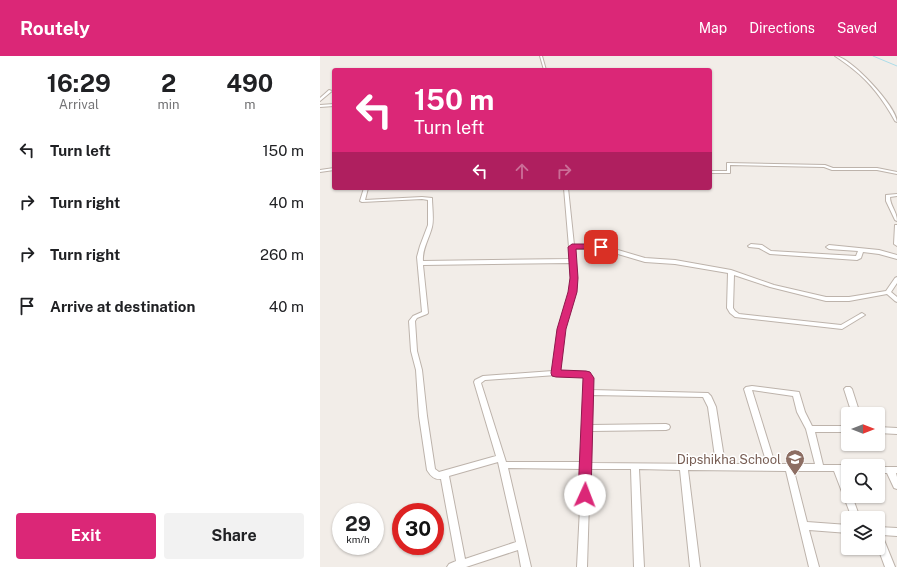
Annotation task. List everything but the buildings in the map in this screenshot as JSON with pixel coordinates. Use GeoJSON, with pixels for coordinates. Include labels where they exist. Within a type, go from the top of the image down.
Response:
{"type":"FeatureCollection","features":[{"type":"Feature","properties":{"kind":"street"},"geometry":{"type":"LineString","coordinates":[[541,56],[544,68]]}},
{"type":"Feature","properties":{"kind":"street"},"geometry":{"type":"LineString","coordinates":[[836,56],[861,74],[892,112],[897,121]]}},
{"type":"Feature","properties":{"kind":"street"},"geometry":{"type":"LineString","coordinates":[[320,100],[330,90]]}},
{"type":"Feature","properties":{"kind":"street"},"geometry":{"type":"LineString","coordinates":[[320,106],[332,105]]}},
{"type":"Feature","properties":{"kind":"street"},"geometry":{"type":"LineString","coordinates":[[712,172],[729,172],[728,164],[731,164],[825,166],[832,169],[877,169],[897,173]]}},
{"type":"Feature","properties":{"kind":"street"},"geometry":{"type":"LineString","coordinates":[[320,171],[332,169]]}},
{"type":"Feature","properties":{"kind":"street"},"geometry":{"type":"LineString","coordinates":[[365,190],[362,201],[422,198],[430,200],[428,206],[431,220],[420,256],[425,313],[415,317],[412,322],[414,351],[419,370],[423,416],[432,470],[434,474],[438,476],[502,462],[635,467],[841,468]]}},
{"type":"Feature","properties":{"kind":"street"},"geometry":{"type":"LineString","coordinates":[[556,373],[561,329],[573,292],[574,278],[566,190]]}},
{"type":"Feature","properties":{"kind":"street"},"geometry":{"type":"LineString","coordinates":[[897,194],[888,196],[888,201],[897,220]]}},
{"type":"Feature","properties":{"kind":"street"},"geometry":{"type":"LineString","coordinates":[[897,226],[897,244]]}},
{"type":"Feature","properties":{"kind":"street"},"geometry":{"type":"LineString","coordinates":[[751,246],[760,246],[770,252],[857,258],[859,257],[861,250]]}},
{"type":"Feature","properties":{"kind":"street"},"geometry":{"type":"LineString","coordinates":[[572,247],[601,247],[645,260],[675,262],[731,272],[772,286],[826,299],[849,299],[888,292],[897,279]]}},
{"type":"Feature","properties":{"kind":"street"},"geometry":{"type":"LineString","coordinates":[[829,247],[879,252],[897,256]]}},
{"type":"Feature","properties":{"kind":"street"},"geometry":{"type":"LineString","coordinates":[[420,263],[573,260]]}},
{"type":"Feature","properties":{"kind":"street"},"geometry":{"type":"LineString","coordinates":[[731,272],[730,308],[737,316],[842,327],[862,315]]}},
{"type":"Feature","properties":{"kind":"street"},"geometry":{"type":"LineString","coordinates":[[888,292],[897,300]]}},
{"type":"Feature","properties":{"kind":"street"},"geometry":{"type":"LineString","coordinates":[[526,567],[502,462],[477,382],[483,378],[556,373],[586,374],[589,378],[582,567]]}},
{"type":"Feature","properties":{"kind":"street"},"geometry":{"type":"LineString","coordinates":[[772,467],[748,389],[752,388],[796,394],[801,412],[810,429],[820,468]]}},
{"type":"Feature","properties":{"kind":"street"},"geometry":{"type":"LineString","coordinates":[[848,389],[854,407]]}},
{"type":"Feature","properties":{"kind":"street"},"geometry":{"type":"LineString","coordinates":[[588,392],[705,395],[712,406],[721,467]]}},
{"type":"Feature","properties":{"kind":"street"},"geometry":{"type":"LineString","coordinates":[[586,428],[666,427]]}},
{"type":"Feature","properties":{"kind":"street"},"geometry":{"type":"LineString","coordinates":[[810,429],[841,429]]}},
{"type":"Feature","properties":{"kind":"street"},"geometry":{"type":"LineString","coordinates":[[885,430],[897,431]]}},
{"type":"Feature","properties":{"kind":"street"},"geometry":{"type":"LineString","coordinates":[[635,467],[638,567]]}},
{"type":"Feature","properties":{"kind":"street"},"geometry":{"type":"LineString","coordinates":[[684,467],[695,567]]}},
{"type":"Feature","properties":{"kind":"street"},"geometry":{"type":"LineString","coordinates":[[789,467],[814,567]]}},
{"type":"Feature","properties":{"kind":"street"},"geometry":{"type":"LineString","coordinates":[[837,468],[853,511]]}},
{"type":"Feature","properties":{"kind":"street"},"geometry":{"type":"LineString","coordinates":[[893,470],[897,486]]}},
{"type":"Feature","properties":{"kind":"street"},"geometry":{"type":"LineString","coordinates":[[444,474],[456,566],[521,545]]}},
{"type":"Feature","properties":{"kind":"street"},"geometry":{"type":"LineString","coordinates":[[804,526],[841,529]]}},
{"type":"Feature","properties":{"kind":"street"},"geometry":{"type":"LineString","coordinates":[[885,531],[897,532]]}},
{"type":"Feature","properties":{"kind":"street"},"geometry":{"type":"LineString","coordinates":[[885,554],[890,567]]}},
{"type":"Feature","properties":{"kind":"waterway"},"geometry":{"type":"LineString","coordinates":[[873,56],[897,66]]}},
{"type":"Feature","properties":{"kind":"place","name":"Dipshikha School"},"geometry":{"type":"Point","coordinates":[795,476]}},
{"type":"Feature","properties":{"kind":"route"},"geometry":{"type":"LineString","coordinates":[[585,495],[586,428],[589,378],[586,374],[556,373],[561,329],[573,292],[574,278],[572,247],[601,247]]}}]}
